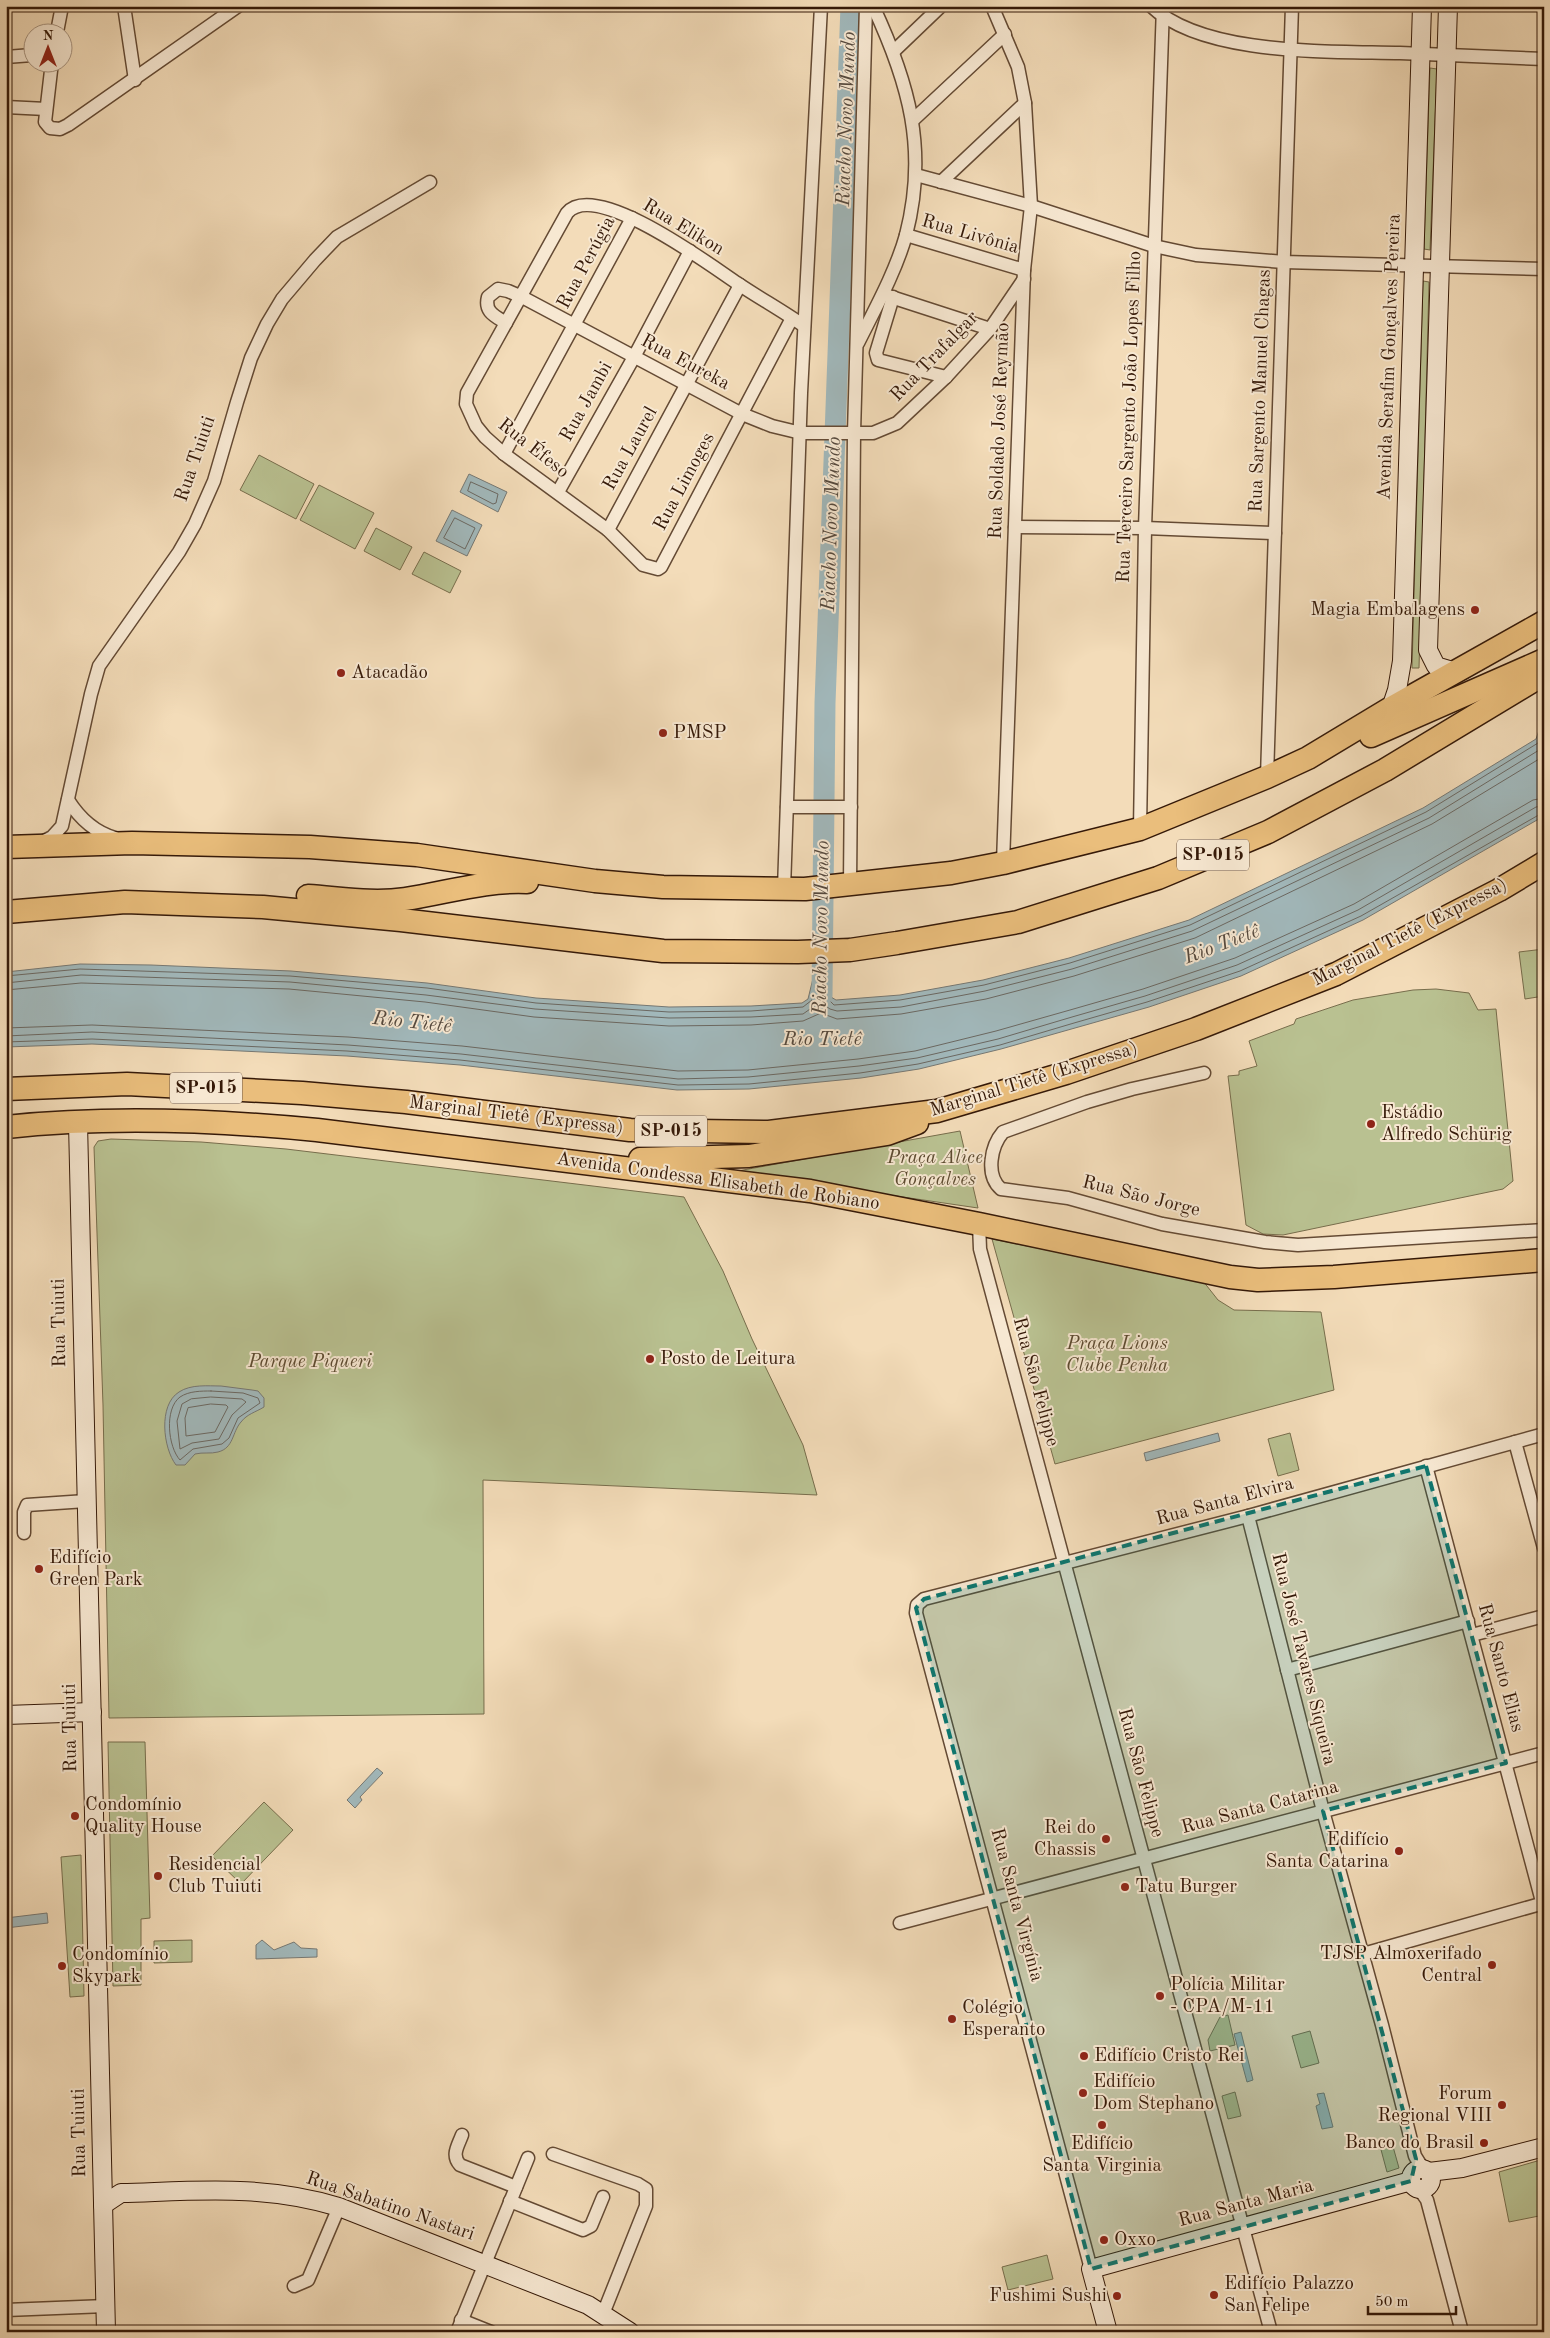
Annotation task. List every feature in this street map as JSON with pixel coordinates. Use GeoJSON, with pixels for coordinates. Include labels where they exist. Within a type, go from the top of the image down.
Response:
{"type":"FeatureCollection","features":[{"type":"Feature","properties":{"kind":"highway"},"geometry":{"type":"LineString","coordinates":[[6,847],[132,843],[310,847],[417,856],[595,881],[663,887],[795,889],[844,886],[952,873],[1003,863],[1140,829],[1267,777],[1308,758],[1390,708],[1544,622]]}},
{"type":"Feature","properties":{"kind":"highway"},"geometry":{"type":"LineString","coordinates":[[1308,758],[1320,759],[1332,755],[1401,721],[1544,660]]}},
{"type":"Feature","properties":{"kind":"highway","name":"SP-015"},"geometry":{"type":"LineString","coordinates":[[6,912],[125,902],[263,906],[401,920],[663,951],[798,952],[850,950],[1018,922],[1158,878],[1268,832],[1385,770],[1544,674]]}},
{"type":"Feature","properties":{"kind":"highway","name":"Marginal Tietê (Expressa)"},"geometry":{"type":"LineString","coordinates":[[6,1089],[127,1084],[302,1093],[406,1102],[630,1130],[769,1132],[937,1111],[1066,1073],[1196,1029],[1336,974],[1499,890],[1544,863]]}},
{"type":"Feature","properties":{"kind":"highway"},"geometry":{"type":"LineString","coordinates":[[263,906],[287,896],[296,895],[374,900],[403,899],[489,884],[514,882],[584,885],[595,881]]}},
{"type":"Feature","properties":{"kind":"highway"},"geometry":{"type":"LineString","coordinates":[[508,1154],[520,1150],[631,1159],[749,1156],[887,1134],[921,1121],[937,1111]]}},
{"type":"Feature","properties":{"kind":"highway","name":"Avenida Condessa Elisabeth de Robiano"},"geometry":{"type":"LineString","coordinates":[[6,1127],[160,1120],[243,1123],[326,1131],[810,1191],[979,1224],[1208,1274],[1258,1280],[1334,1277],[1544,1260]]}},
{"type":"Feature","properties":{"kind":"street"},"geometry":{"type":"LineString","coordinates":[[59,22],[62,6]]}},
{"type":"Feature","properties":{"kind":"street"},"geometry":{"type":"LineString","coordinates":[[124,6],[135,80]]}},
{"type":"Feature","properties":{"kind":"street"},"geometry":{"type":"LineString","coordinates":[[51,72],[46,115],[50,128],[60,129],[135,80],[238,6]]}},
{"type":"Feature","properties":{"kind":"street"},"geometry":{"type":"LineString","coordinates":[[795,889],[787,807],[804,326],[821,6]]}},
{"type":"Feature","properties":{"kind":"street"},"geometry":{"type":"LineString","coordinates":[[844,886],[850,806],[850,433],[857,346],[866,6]]}},
{"type":"Feature","properties":{"kind":"street"},"geometry":{"type":"LineString","coordinates":[[873,6],[894,51],[906,86],[913,120],[916,175],[906,235],[888,296],[876,353],[878,360],[946,377]]}},
{"type":"Feature","properties":{"kind":"street"},"geometry":{"type":"LineString","coordinates":[[894,51],[941,6]]}},
{"type":"Feature","properties":{"kind":"street","name":"Rua Soldado José Reymão"},"geometry":{"type":"LineString","coordinates":[[992,6],[1018,67],[1025,102],[1031,206],[1024,275],[1003,863]]}},
{"type":"Feature","properties":{"kind":"street"},"geometry":{"type":"LineString","coordinates":[[1151,6],[1221,39],[1291,50],[1446,54],[1544,59]]}},
{"type":"Feature","properties":{"kind":"street","name":"Rua Sargento Manuel Chagas"},"geometry":{"type":"LineString","coordinates":[[1267,777],[1292,6]]}},
{"type":"Feature","properties":{"kind":"street","name":"Avenida Serafim Gonçalves Pereira"},"geometry":{"type":"LineString","coordinates":[[1390,708],[1397,690],[1402,661],[1422,6]]}},
{"type":"Feature","properties":{"kind":"street"},"geometry":{"type":"LineString","coordinates":[[1448,6],[1428,650],[1436,666],[1456,672]]}},
{"type":"Feature","properties":{"kind":"street","name":"Rua Terceiro Sargento João Lopes Filho"},"geometry":{"type":"LineString","coordinates":[[1140,829],[1145,528],[1163,12]]}},
{"type":"Feature","properties":{"kind":"street"},"geometry":{"type":"LineString","coordinates":[[913,120],[1005,34]]}},
{"type":"Feature","properties":{"kind":"street"},"geometry":{"type":"LineString","coordinates":[[6,57],[22,56]]}},
{"type":"Feature","properties":{"kind":"street"},"geometry":{"type":"LineString","coordinates":[[941,182],[1025,102]]}},
{"type":"Feature","properties":{"kind":"street"},"geometry":{"type":"LineString","coordinates":[[6,107],[46,115]]}},
{"type":"Feature","properties":{"kind":"street"},"geometry":{"type":"LineString","coordinates":[[916,175],[1031,206],[1154,246],[1212,257],[1284,262],[1544,269]]}},
{"type":"Feature","properties":{"kind":"street","name":"Rua Tuiuti"},"geometry":{"type":"LineString","coordinates":[[35,846],[58,832],[62,826],[91,694],[100,666],[179,552],[195,524],[214,481],[251,358],[267,324],[282,299],[337,237],[430,182]]}},
{"type":"Feature","properties":{"kind":"street","name":"Rua Elikon"},"geometry":{"type":"LineString","coordinates":[[522,297],[571,208],[595,206],[632,218],[659,231],[804,326]]}},
{"type":"Feature","properties":{"kind":"street","name":"Rua Perúgia"},"geometry":{"type":"LineString","coordinates":[[504,454],[576,325],[632,218]]}},
{"type":"Feature","properties":{"kind":"street","name":"Rua Livônia"},"geometry":{"type":"LineString","coordinates":[[906,235],[1024,275]]}},
{"type":"Feature","properties":{"kind":"street","name":"Rua Jambi"},"geometry":{"type":"LineString","coordinates":[[558,492],[634,357],[690,251]]}},
{"type":"Feature","properties":{"kind":"street","name":"Rua Trafalgar"},"geometry":{"type":"LineString","coordinates":[[850,433],[873,433],[897,423],[946,377],[990,329],[1024,275]]}},
{"type":"Feature","properties":{"kind":"street","name":"Rua Laurel"},"geometry":{"type":"LineString","coordinates":[[608,530],[740,285]]}},
{"type":"Feature","properties":{"kind":"street","name":"Rua Eureka"},"geometry":{"type":"LineString","coordinates":[[506,323],[490,313],[487,300],[495,290],[502,289],[522,297],[742,414],[772,426],[801,433],[850,433]]}},
{"type":"Feature","properties":{"kind":"street"},"geometry":{"type":"LineString","coordinates":[[857,346],[888,296]]}},
{"type":"Feature","properties":{"kind":"street"},"geometry":{"type":"LineString","coordinates":[[888,296],[990,329]]}},
{"type":"Feature","properties":{"kind":"street","name":"Rua Éfeso"},"geometry":{"type":"LineString","coordinates":[[522,297],[465,397],[466,404],[476,426],[504,454],[608,530],[643,565],[656,569],[661,567]]}},
{"type":"Feature","properties":{"kind":"street","name":"Rua Limoges"},"geometry":{"type":"LineString","coordinates":[[661,567],[792,318]]}},
{"type":"Feature","properties":{"kind":"street"},"geometry":{"type":"LineString","coordinates":[[1015,527],[1145,528],[1274,534]]}},
{"type":"Feature","properties":{"kind":"street"},"geometry":{"type":"LineString","coordinates":[[68,800],[84,822],[105,834],[132,843]]}},
{"type":"Feature","properties":{"kind":"street"},"geometry":{"type":"LineString","coordinates":[[787,807],[850,806]]}},
{"type":"Feature","properties":{"kind":"street","name":"Rua São Jorge"},"geometry":{"type":"LineString","coordinates":[[1204,1073],[1132,1089],[1087,1102],[1003,1132],[993,1150],[992,1171],[995,1183],[1001,1189],[1068,1198],[1162,1224],[1265,1242],[1298,1245],[1544,1230]]}},
{"type":"Feature","properties":{"kind":"street","name":"Rua Tuiuti"},"geometry":{"type":"LineString","coordinates":[[78,1123],[106,2332]]}},
{"type":"Feature","properties":{"kind":"street","name":"Rua São Felippe"},"geometry":{"type":"LineString","coordinates":[[979,1224],[980,1249],[1271,2332]]}},
{"type":"Feature","properties":{"kind":"street","name":"Rua Santa Elvira"},"geometry":{"type":"LineString","coordinates":[[917,1605],[924,1599],[1248,1516],[1544,1434]]}},
{"type":"Feature","properties":{"kind":"street"},"geometry":{"type":"LineString","coordinates":[[1515,1442],[1544,1548]]}},
{"type":"Feature","properties":{"kind":"street","name":"Rua Santo Elias"},"geometry":{"type":"LineString","coordinates":[[1426,1466],[1543,1905]]}},
{"type":"Feature","properties":{"kind":"street"},"geometry":{"type":"LineString","coordinates":[[24,1533],[24,1512],[27,1505],[86,1501]]}},
{"type":"Feature","properties":{"kind":"street","name":"Rua José Tavares Siqueira"},"geometry":{"type":"LineString","coordinates":[[1248,1516],[1286,1670],[1462,2332]]}},
{"type":"Feature","properties":{"kind":"street","name":"Rua Santa Virgínia"},"geometry":{"type":"LineString","coordinates":[[917,1605],[916,1612],[1108,2332]]}},
{"type":"Feature","properties":{"kind":"street"},"geometry":{"type":"LineString","coordinates":[[1472,1635],[1544,1616]]}},
{"type":"Feature","properties":{"kind":"street"},"geometry":{"type":"LineString","coordinates":[[1286,1670],[1468,1621]]}},
{"type":"Feature","properties":{"kind":"street"},"geometry":{"type":"LineString","coordinates":[[6,1715],[92,1712]]}},
{"type":"Feature","properties":{"kind":"street","name":"Rua Santa Catarina"},"geometry":{"type":"LineString","coordinates":[[900,1923],[1544,1753]]}},
{"type":"Feature","properties":{"kind":"street"},"geometry":{"type":"LineString","coordinates":[[1363,1954],[1543,1905]]}},
{"type":"Feature","properties":{"kind":"street"},"geometry":{"type":"LineString","coordinates":[[462,2135],[455,2155],[455,2159],[460,2165],[516,2187]]}},
{"type":"Feature","properties":{"kind":"street","name":"Rua Santa Maria"},"geometry":{"type":"LineString","coordinates":[[1091,2269],[1544,2147]]}},
{"type":"Feature","properties":{"kind":"street"},"geometry":{"type":"LineString","coordinates":[[553,2154],[638,2184],[646,2189],[646,2206],[603,2314]]}},
{"type":"Feature","properties":{"kind":"street"},"geometry":{"type":"LineString","coordinates":[[491,2332],[459,2326],[528,2158]]}},
{"type":"Feature","properties":{"kind":"street"},"geometry":{"type":"LineString","coordinates":[[103,2177],[121,2193],[103,2205]]}},
{"type":"Feature","properties":{"kind":"street","name":"Rua Sabatino Nastari"},"geometry":{"type":"LineString","coordinates":[[121,2193],[254,2190],[307,2198],[339,2207],[588,2305],[630,2332]]}},
{"type":"Feature","properties":{"kind":"street"},"geometry":{"type":"LineString","coordinates":[[510,2202],[583,2230],[591,2226],[603,2197]]}},
{"type":"Feature","properties":{"kind":"street"},"geometry":{"type":"LineString","coordinates":[[294,2286],[308,2280],[339,2207]]}},
{"type":"Feature","properties":{"kind":"street"},"geometry":{"type":"LineString","coordinates":[[6,2310],[106,2306]]}},
{"type":"Feature","properties":{"kind":"highlighted area"},"geometry":{"type":"Polygon","coordinates":[[[1426,1466],[1506,1763],[1323,1811],[1416,2159],[1411,2181],[1091,2269],[916,1608],[924,1599],[1426,1466]]]}},
{"type":"Feature","properties":{"kind":"green space"},"geometry":{"type":"Polygon","coordinates":[[[1430,68],[1437,69],[1430,250],[1424,249],[1430,68]]]}},
{"type":"Feature","properties":{"kind":"green space"},"geometry":{"type":"Polygon","coordinates":[[[1423,281],[1429,282],[1419,668],[1412,668],[1423,281]]]}},
{"type":"Feature","properties":{"kind":"green space"},"geometry":{"type":"Polygon","coordinates":[[[259,455],[314,484],[296,519],[240,490],[259,455]]]}},
{"type":"Feature","properties":{"kind":"green space"},"geometry":{"type":"Polygon","coordinates":[[[319,485],[374,513],[355,549],[300,520],[319,485]]]}},
{"type":"Feature","properties":{"kind":"green space"},"geometry":{"type":"Polygon","coordinates":[[[376,528],[412,547],[400,570],[364,551],[376,528]]]}},
{"type":"Feature","properties":{"kind":"green space"},"geometry":{"type":"Polygon","coordinates":[[[424,552],[461,571],[450,593],[412,574],[424,552]]]}},
{"type":"Feature","properties":{"kind":"green space"},"geometry":{"type":"Polygon","coordinates":[[[1544,949],[1544,996],[1525,999],[1519,952],[1544,949]]]}},
{"type":"Feature","properties":{"kind":"green space","name":"Estádio Alfredo Schürig"},"geometry":{"type":"Polygon","coordinates":[[[1436,989],[1469,993],[1478,1010],[1496,1009],[1513,1181],[1503,1189],[1283,1235],[1263,1234],[1246,1225],[1228,1076],[1239,1075],[1239,1071],[1257,1066],[1249,1041],[1294,1024],[1296,1019],[1353,1000],[1413,990],[1436,989]]]}},
{"type":"Feature","properties":{"kind":"green space","name":"Praça Alice Gonçalves"},"geometry":{"type":"Polygon","coordinates":[[[960,1131],[978,1208],[732,1172],[960,1131]]]}},
{"type":"Feature","properties":{"kind":"green space","name":"Parque Piqueri"},"geometry":{"type":"Polygon","coordinates":[[[111,1139],[201,1142],[286,1149],[684,1197],[723,1271],[752,1339],[803,1445],[817,1495],[483,1480],[484,1714],[109,1718],[103,1405],[94,1147],[98,1141],[111,1139]]]}},
{"type":"Feature","properties":{"kind":"green space","name":"Praça Lions Clube Penha"},"geometry":{"type":"Polygon","coordinates":[[[992,1239],[1203,1281],[1218,1300],[1234,1310],[1321,1312],[1334,1390],[1055,1464],[992,1239]]]}},
{"type":"Feature","properties":{"kind":"green space"},"geometry":{"type":"Polygon","coordinates":[[[1290,1433],[1299,1470],[1278,1476],[1268,1439],[1290,1433]]]}},
{"type":"Feature","properties":{"kind":"green space"},"geometry":{"type":"Polygon","coordinates":[[[108,1742],[145,1742],[150,1918],[141,1919],[141,1985],[113,1986],[108,1742]]]}},
{"type":"Feature","properties":{"kind":"green space"},"geometry":{"type":"Polygon","coordinates":[[[264,1802],[293,1830],[241,1884],[212,1856],[264,1802]]]}},
{"type":"Feature","properties":{"kind":"green space"},"geometry":{"type":"Polygon","coordinates":[[[81,1855],[84,1996],[70,1997],[61,1857],[81,1855]]]}},
{"type":"Feature","properties":{"kind":"green space"},"geometry":{"type":"Polygon","coordinates":[[[192,1940],[192,1962],[154,1963],[154,1941],[192,1940]]]}},
{"type":"Feature","properties":{"kind":"green space"},"geometry":{"type":"Polygon","coordinates":[[[1228,2015],[1235,2045],[1210,2051],[1208,2040],[1220,2017],[1228,2015]]]}},
{"type":"Feature","properties":{"kind":"green space"},"geometry":{"type":"Polygon","coordinates":[[[1310,2031],[1319,2063],[1301,2068],[1292,2036],[1310,2031]]]}},
{"type":"Feature","properties":{"kind":"green space"},"geometry":{"type":"Polygon","coordinates":[[[1235,2092],[1241,2116],[1228,2119],[1222,2096],[1235,2092]]]}},
{"type":"Feature","properties":{"kind":"green space"},"geometry":{"type":"Polygon","coordinates":[[[1392,2143],[1399,2168],[1387,2172],[1380,2146],[1392,2143]]]}},
{"type":"Feature","properties":{"kind":"green space"},"geometry":{"type":"Polygon","coordinates":[[[1544,2159],[1544,2215],[1509,2222],[1499,2172],[1544,2159]]]}},
{"type":"Feature","properties":{"kind":"green space"},"geometry":{"type":"Polygon","coordinates":[[[1047,2255],[1053,2279],[1008,2290],[1002,2267],[1047,2255]]]}},
{"type":"Feature","properties":{"kind":"water"},"geometry":{"type":"Polygon","coordinates":[[[469,474],[507,492],[498,512],[460,492],[469,474]]]}},
{"type":"Feature","properties":{"kind":"water"},"geometry":{"type":"Polygon","coordinates":[[[452,510],[482,525],[467,556],[436,541],[452,510]]]}},
{"type":"Feature","properties":{"kind":"water","name":"Rio Tietê"},"geometry":{"type":"Polygon","coordinates":[[[1544,716],[1544,816],[1363,920],[1241,976],[1149,1007],[1001,1049],[919,1069],[861,1078],[749,1089],[677,1090],[460,1065],[347,1056],[92,1044],[6,1047],[6,972],[80,964],[291,971],[427,983],[536,998],[669,1007],[802,1003],[808,999],[816,966],[830,965],[831,997],[836,1000],[900,995],[983,980],[1069,958],[1189,920],[1423,808],[1536,739],[1544,716]]]}},
{"type":"Feature","properties":{"kind":"water"},"geometry":{"type":"Polygon","coordinates":[[[200,1386],[221,1386],[258,1391],[264,1398],[264,1407],[243,1419],[230,1443],[223,1450],[215,1453],[195,1454],[185,1465],[176,1465],[168,1448],[165,1427],[165,1416],[172,1398],[184,1389],[200,1386]]]}},
{"type":"Feature","properties":{"kind":"water"},"geometry":{"type":"Polygon","coordinates":[[[1218,1433],[1220,1441],[1146,1461],[1144,1453],[1218,1433]]]}},
{"type":"Feature","properties":{"kind":"water"},"geometry":{"type":"Polygon","coordinates":[[[377,1768],[383,1773],[360,1797],[362,1800],[355,1808],[347,1800],[377,1768]]]}},
{"type":"Feature","properties":{"kind":"water"},"geometry":{"type":"Polygon","coordinates":[[[47,1913],[48,1923],[6,1928],[6,1918],[47,1913]]]}},
{"type":"Feature","properties":{"kind":"water"},"geometry":{"type":"Polygon","coordinates":[[[262,1940],[274,1950],[294,1942],[301,1948],[317,1949],[317,1957],[256,1959],[256,1945],[262,1940]]]}},
{"type":"Feature","properties":{"kind":"water"},"geometry":{"type":"Polygon","coordinates":[[[1241,2032],[1253,2080],[1247,2082],[1234,2034],[1241,2032]]]}},
{"type":"Feature","properties":{"kind":"water"},"geometry":{"type":"Polygon","coordinates":[[[1324,2093],[1333,2127],[1322,2129],[1316,2106],[1320,2104],[1317,2094],[1324,2093]]]}},
{"type":"Feature","properties":{"kind":"waterway","name":"Riacho Novo Mundo"},"geometry":{"type":"LineString","coordinates":[[822,996],[825,703],[851,6]]}},
{"type":"Feature","properties":{"kind":"place","name":"Magia Embalagens"},"geometry":{"type":"Point","coordinates":[1475,610]}},
{"type":"Feature","properties":{"kind":"place","name":"Atacadão"},"geometry":{"type":"Point","coordinates":[341,673]}},
{"type":"Feature","properties":{"kind":"place","name":"PMSP"},"geometry":{"type":"Point","coordinates":[663,733]}},
{"type":"Feature","properties":{"kind":"place","name":"Estádio Alfredo Schürig"},"geometry":{"type":"Point","coordinates":[1371,1124]}},
{"type":"Feature","properties":{"kind":"place","name":"Posto de Leitura"},"geometry":{"type":"Point","coordinates":[650,1359]}},
{"type":"Feature","properties":{"kind":"place","name":"Edifício Green Park"},"geometry":{"type":"Point","coordinates":[39,1569]}},
{"type":"Feature","properties":{"kind":"place","name":"Condomínio Quality House"},"geometry":{"type":"Point","coordinates":[75,1816]}},
{"type":"Feature","properties":{"kind":"place","name":"Rei do Chassis"},"geometry":{"type":"Point","coordinates":[1106,1839]}},
{"type":"Feature","properties":{"kind":"place","name":"Edifício Santa Catarina"},"geometry":{"type":"Point","coordinates":[1399,1851]}},
{"type":"Feature","properties":{"kind":"place","name":"Residencial Club Tuiuti"},"geometry":{"type":"Point","coordinates":[158,1876]}},
{"type":"Feature","properties":{"kind":"place","name":"Tatu Burger"},"geometry":{"type":"Point","coordinates":[1125,1887]}},
{"type":"Feature","properties":{"kind":"place","name":"TJSP Almoxerifado Central"},"geometry":{"type":"Point","coordinates":[1492,1965]}},
{"type":"Feature","properties":{"kind":"place","name":"Condomínio Skypark"},"geometry":{"type":"Point","coordinates":[62,1966]}},
{"type":"Feature","properties":{"kind":"place","name":"Polícia Militar - CPA/M-11"},"geometry":{"type":"Point","coordinates":[1160,1996]}},
{"type":"Feature","properties":{"kind":"place","name":"Colégio Esperanto"},"geometry":{"type":"Point","coordinates":[952,2019]}},
{"type":"Feature","properties":{"kind":"place","name":"Edifício Cristo Rei"},"geometry":{"type":"Point","coordinates":[1084,2056]}},
{"type":"Feature","properties":{"kind":"place","name":"Edifício Dom Stephano"},"geometry":{"type":"Point","coordinates":[1083,2093]}},
{"type":"Feature","properties":{"kind":"place","name":"Forum Regional VIII"},"geometry":{"type":"Point","coordinates":[1502,2105]}},
{"type":"Feature","properties":{"kind":"place","name":"Edifício Santa Virginia"},"geometry":{"type":"Point","coordinates":[1102,2125]}},
{"type":"Feature","properties":{"kind":"place","name":"Banco do Brasil"},"geometry":{"type":"Point","coordinates":[1484,2143]}},
{"type":"Feature","properties":{"kind":"place","name":"Oxxo"},"geometry":{"type":"Point","coordinates":[1104,2240]}},
{"type":"Feature","properties":{"kind":"place","name":"Edifício Palazzo San Felipe"},"geometry":{"type":"Point","coordinates":[1214,2295]}},
{"type":"Feature","properties":{"kind":"place","name":"Fushimi Sushi"},"geometry":{"type":"Point","coordinates":[1117,2296]}}]}
